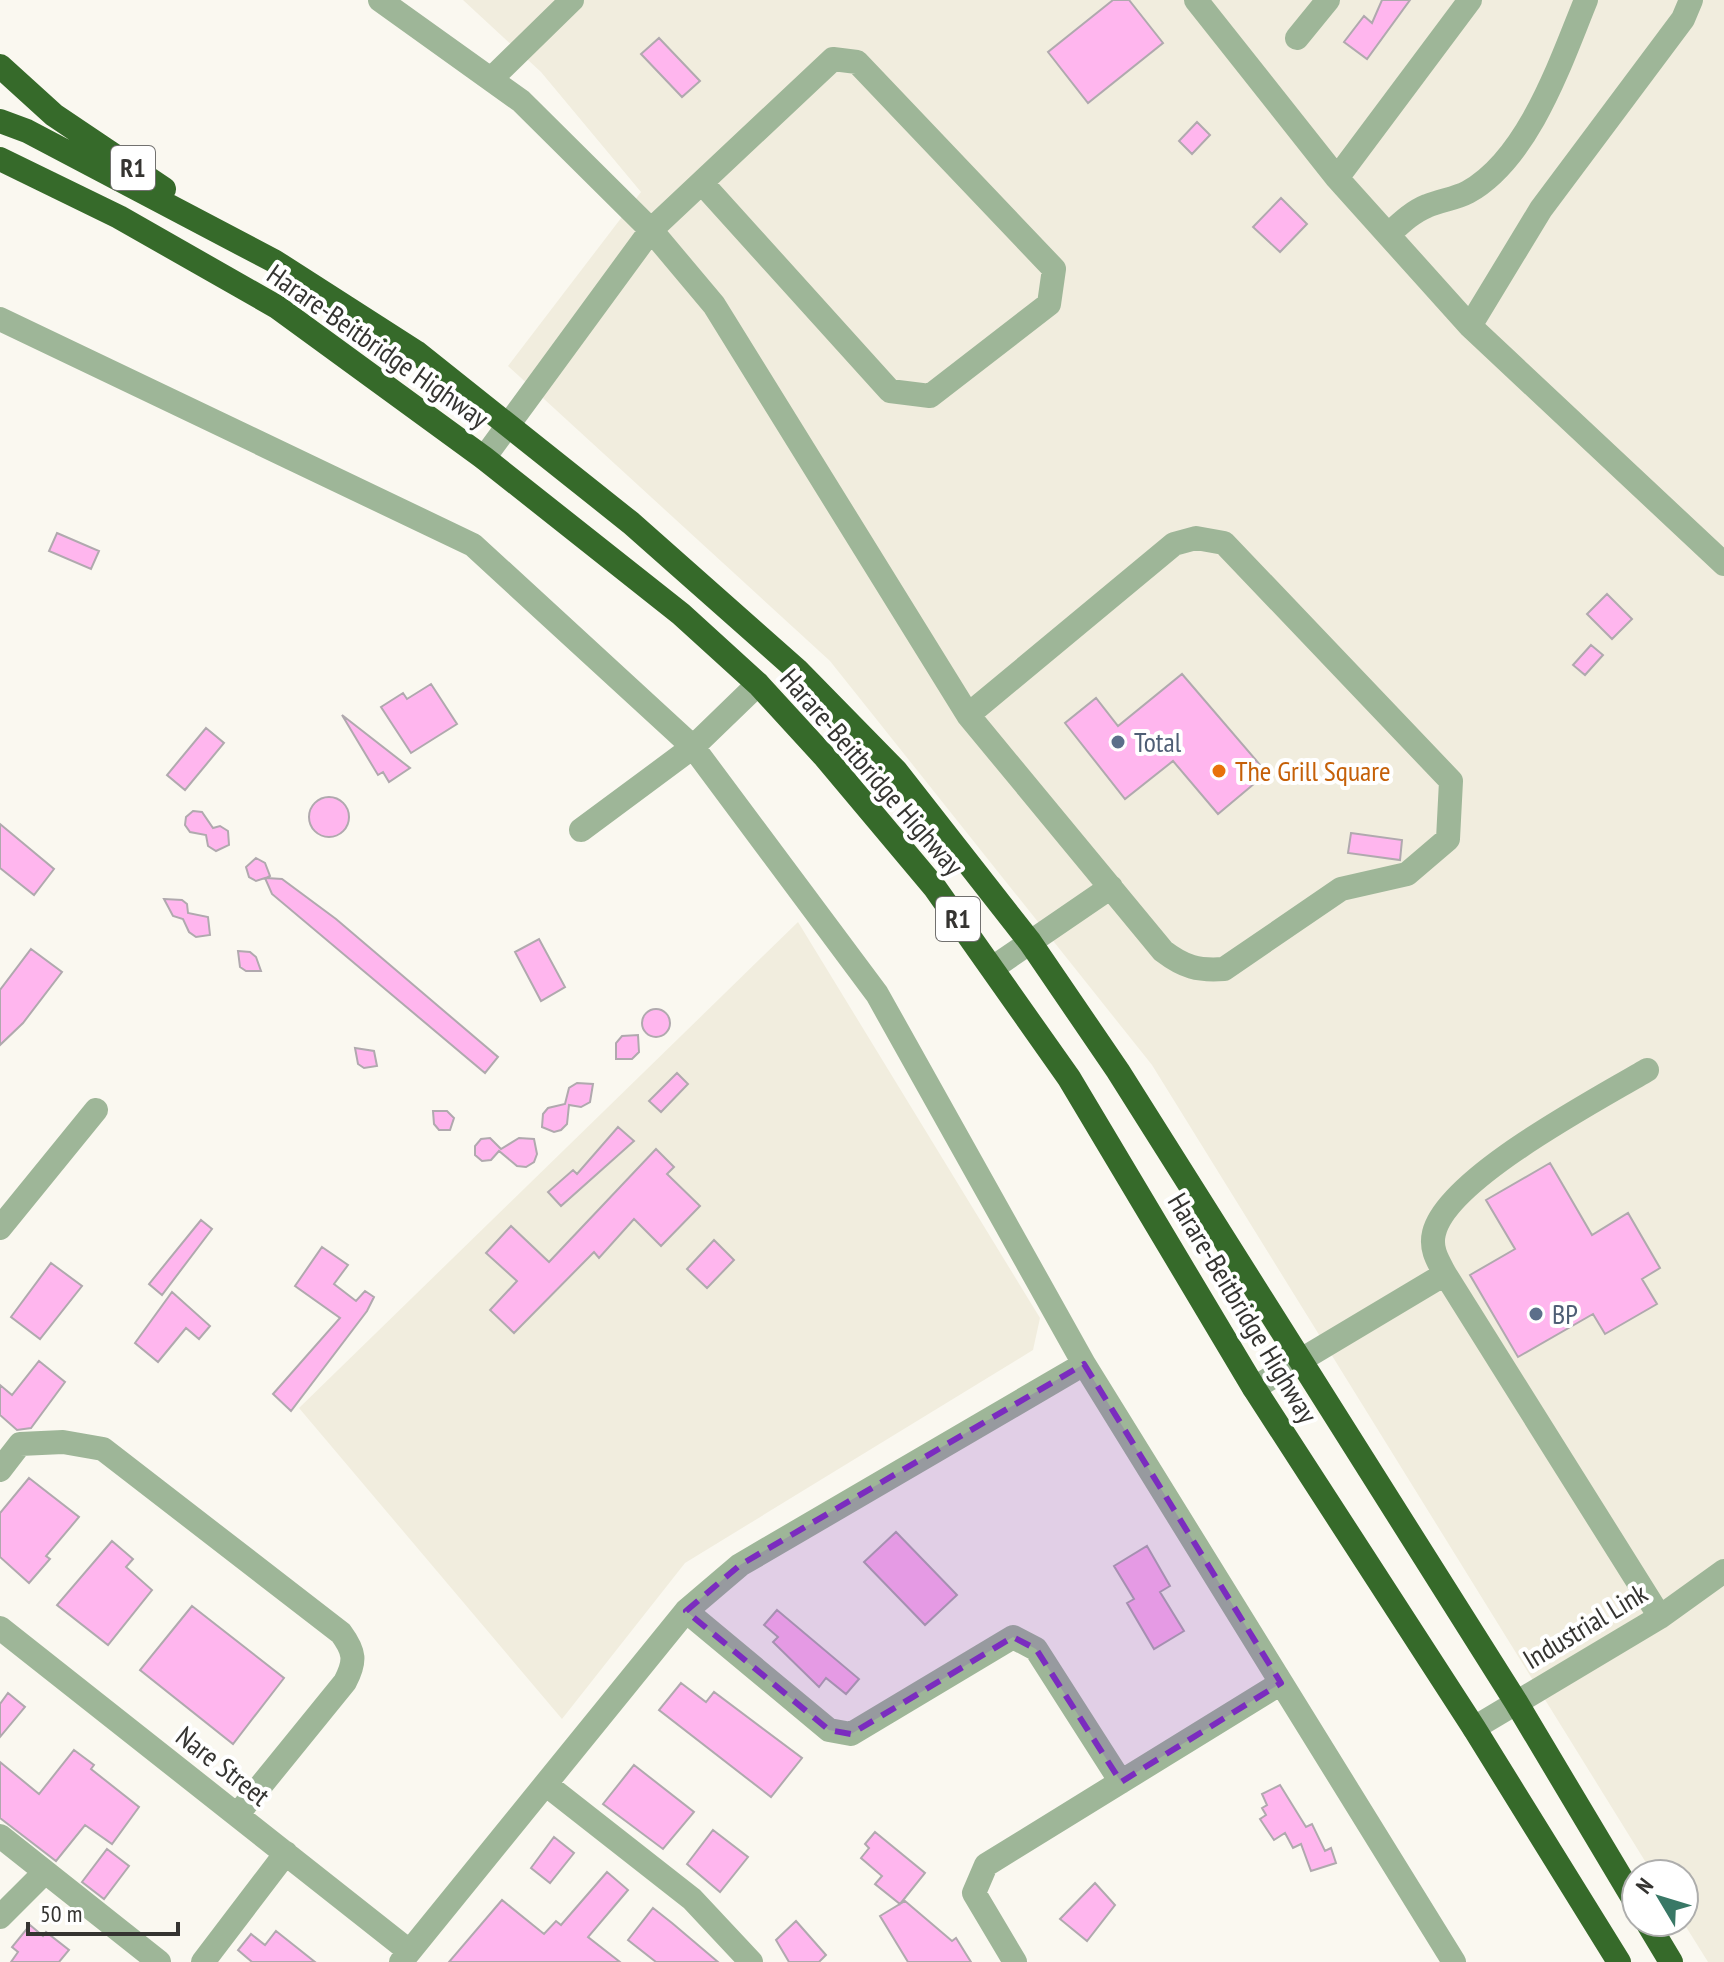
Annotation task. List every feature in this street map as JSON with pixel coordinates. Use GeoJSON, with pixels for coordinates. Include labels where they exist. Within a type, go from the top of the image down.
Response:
{"type":"FeatureCollection","features":[{"type":"Feature","properties":{"kind":"highway","name":"R1"},"geometry":{"type":"LineString","coordinates":[[0,66],[54,115],[274,261]]}},
{"type":"Feature","properties":{"kind":"highway","name":"Harare-Beitbridge Highway"},"geometry":{"type":"LineString","coordinates":[[0,121],[27,131],[274,261],[416,352],[631,523],[797,670],[921,800],[1030,942],[1118,1071],[1516,1702],[1620,1876]]}},
{"type":"Feature","properties":{"kind":"highway","name":"Harare-Beitbridge Highway"},"geometry":{"type":"LineString","coordinates":[[0,159],[119,217],[277,307],[484,458],[681,614],[758,684],[825,757],[935,888],[994,967],[1069,1078],[1254,1388],[1474,1728],[1619,1962]]}},
{"type":"Feature","properties":{"kind":"highway"},"geometry":{"type":"LineString","coordinates":[[1657,1938],[1671,1962]]}},
{"type":"Feature","properties":{"kind":"street"},"geometry":{"type":"LineString","coordinates":[[380,0],[521,101],[651,230],[714,305],[968,715],[1111,887],[1128,912],[1173,959],[1202,971],[1224,969],[1341,889],[1407,874],[1448,839],[1451,781],[1224,543],[1196,538],[1174,544],[968,715]]}},
{"type":"Feature","properties":{"kind":"street"},"geometry":{"type":"LineString","coordinates":[[491,79],[572,0]]}},
{"type":"Feature","properties":{"kind":"street"},"geometry":{"type":"LineString","coordinates":[[1297,38],[1328,0]]}},
{"type":"Feature","properties":{"kind":"street"},"geometry":{"type":"LineString","coordinates":[[1337,178],[1470,0]]}},
{"type":"Feature","properties":{"kind":"street"},"geometry":{"type":"LineString","coordinates":[[1388,235],[1414,212],[1469,191],[1494,172],[1519,141],[1554,80],[1586,0]]}},
{"type":"Feature","properties":{"kind":"street"},"geometry":{"type":"LineString","coordinates":[[1470,326],[1541,209],[1683,19],[1691,0]]}},
{"type":"Feature","properties":{"kind":"street"},"geometry":{"type":"LineString","coordinates":[[1197,1],[1337,178],[1470,326],[1724,564]]}},
{"type":"Feature","properties":{"kind":"street"},"geometry":{"type":"LineString","coordinates":[[484,458],[651,230],[833,59],[857,62],[1054,269],[1049,304],[930,396],[890,391],[702,183]]}},
{"type":"Feature","properties":{"kind":"street"},"geometry":{"type":"LineString","coordinates":[[0,319],[473,545],[693,747],[877,994],[1084,1364],[1454,1962]]}},
{"type":"Feature","properties":{"kind":"street"},"geometry":{"type":"LineString","coordinates":[[581,830],[693,747],[758,684]]}},
{"type":"Feature","properties":{"kind":"street"},"geometry":{"type":"LineString","coordinates":[[994,967],[1111,887]]}},
{"type":"Feature","properties":{"kind":"street"},"geometry":{"type":"LineString","coordinates":[[1647,1070],[1483,1171],[1441,1218],[1434,1233],[1433,1250],[1445,1274],[1660,1617]]}},
{"type":"Feature","properties":{"kind":"street"},"geometry":{"type":"LineString","coordinates":[[0,1228],[96,1110]]}},
{"type":"Feature","properties":{"kind":"street"},"geometry":{"type":"LineString","coordinates":[[1254,1388],[1445,1274]]}},
{"type":"Feature","properties":{"kind":"street"},"geometry":{"type":"LineString","coordinates":[[405,1956],[548,1786],[686,1611],[740,1565],[1084,1364]]}},
{"type":"Feature","properties":{"kind":"street"},"geometry":{"type":"LineString","coordinates":[[0,1470],[20,1444],[63,1442],[103,1449],[341,1633],[354,1650],[354,1665],[345,1682],[237,1815]]}},
{"type":"Feature","properties":{"kind":"street","name":"Industrial Link"},"geometry":{"type":"LineString","coordinates":[[1474,1728],[1660,1617],[1724,1571]]}},
{"type":"Feature","properties":{"kind":"street"},"geometry":{"type":"LineString","coordinates":[[686,1611],[829,1730],[851,1734],[1013,1637],[1036,1649],[1121,1782]]}},
{"type":"Feature","properties":{"kind":"street","name":"Nare Street"},"geometry":{"type":"LineString","coordinates":[[0,1628],[286,1853],[405,1956]]}},
{"type":"Feature","properties":{"kind":"street"},"geometry":{"type":"LineString","coordinates":[[1015,1962],[974,1893],[986,1865],[1281,1683]]}},
{"type":"Feature","properties":{"kind":"street"},"geometry":{"type":"LineString","coordinates":[[548,1786],[692,1899],[751,1962]]}},
{"type":"Feature","properties":{"kind":"street"},"geometry":{"type":"LineString","coordinates":[[0,1836],[159,1962]]}},
{"type":"Feature","properties":{"kind":"street"},"geometry":{"type":"LineString","coordinates":[[203,1962],[286,1853]]}},
{"type":"Feature","properties":{"kind":"street"},"geometry":{"type":"LineString","coordinates":[[0,1917],[45,1872]]}},
{"type":"Feature","properties":{"kind":"highlighted area"},"geometry":{"type":"Polygon","coordinates":[[[1084,1364],[1281,1683],[1121,1782],[1036,1649],[1013,1637],[851,1734],[829,1730],[686,1611],[740,1565],[1084,1364]]]}},
{"type":"Feature","properties":{"kind":"shaded area"},"geometry":{"type":"Polygon","coordinates":[[[463,0],[1724,0],[1724,1962],[1708,1962],[1693,1938],[1700,1938],[1700,1858],[1643,1858],[1152,1065],[830,661],[508,366],[641,192],[541,72],[463,0]]]}},
{"type":"Feature","properties":{"kind":"shaded area"},"geometry":{"type":"Polygon","coordinates":[[[798,922],[1040,1318],[1033,1350],[685,1563],[562,1719],[299,1408],[798,922]]]}},
{"type":"Feature","properties":{"kind":"building"},"geometry":{"type":"Polygon","coordinates":[[[1113,0],[1129,0],[1163,43],[1088,103],[1048,52],[1113,0]]]}},
{"type":"Feature","properties":{"kind":"building"},"geometry":{"type":"Polygon","coordinates":[[[1382,0],[1410,0],[1367,59],[1344,42],[1364,16],[1372,23],[1382,0]]]}},
{"type":"Feature","properties":{"kind":"building"},"geometry":{"type":"Polygon","coordinates":[[[659,38],[700,81],[682,97],[641,54],[659,38]]]}},
{"type":"Feature","properties":{"kind":"building"},"geometry":{"type":"Polygon","coordinates":[[[1197,122],[1210,135],[1192,154],[1179,141],[1197,122]]]}},
{"type":"Feature","properties":{"kind":"building"},"geometry":{"type":"Polygon","coordinates":[[[1281,198],[1307,224],[1280,252],[1253,227],[1281,198]]]}},
{"type":"Feature","properties":{"kind":"building"},"geometry":{"type":"Polygon","coordinates":[[[57,533],[99,551],[91,569],[49,551],[57,533]]]}},
{"type":"Feature","properties":{"kind":"building"},"geometry":{"type":"Polygon","coordinates":[[[1607,594],[1632,619],[1612,639],[1587,614],[1607,594]]]}},
{"type":"Feature","properties":{"kind":"building"},"geometry":{"type":"Polygon","coordinates":[[[1591,645],[1603,655],[1585,675],[1573,665],[1591,645]]]}},
{"type":"Feature","properties":{"kind":"building"},"geometry":{"type":"Polygon","coordinates":[[[1182,674],[1267,773],[1218,814],[1173,761],[1125,799],[1065,723],[1096,698],[1118,726],[1182,674]]]}},
{"type":"Feature","properties":{"kind":"building"},"geometry":{"type":"Polygon","coordinates":[[[431,684],[457,724],[411,753],[381,707],[403,693],[407,699],[431,684]]]}},
{"type":"Feature","properties":{"kind":"building"},"geometry":{"type":"Polygon","coordinates":[[[342,715],[410,768],[389,782],[383,772],[378,775],[342,715]]]}},
{"type":"Feature","properties":{"kind":"building"},"geometry":{"type":"Polygon","coordinates":[[[206,728],[224,743],[185,790],[167,775],[206,728]]]}},
{"type":"Feature","properties":{"kind":"building"},"geometry":{"type":"Polygon","coordinates":[[[329,797],[343,803],[349,817],[343,831],[329,837],[315,831],[309,817],[315,803],[329,797]]]}},
{"type":"Feature","properties":{"kind":"building"},"geometry":{"type":"Polygon","coordinates":[[[193,811],[202,812],[213,828],[220,826],[228,831],[229,845],[216,851],[208,846],[206,835],[190,832],[185,825],[186,817],[193,811]]]}},
{"type":"Feature","properties":{"kind":"building"},"geometry":{"type":"Polygon","coordinates":[[[0,824],[54,869],[34,895],[0,868],[0,824]]]}},
{"type":"Feature","properties":{"kind":"building"},"geometry":{"type":"Polygon","coordinates":[[[1351,833],[1402,840],[1400,860],[1348,853],[1351,833]]]}},
{"type":"Feature","properties":{"kind":"building"},"geometry":{"type":"Polygon","coordinates":[[[256,858],[265,863],[270,876],[266,878],[282,879],[336,919],[498,1057],[485,1073],[272,894],[265,878],[256,881],[249,877],[246,867],[256,858]]]}},
{"type":"Feature","properties":{"kind":"building"},"geometry":{"type":"Polygon","coordinates":[[[164,899],[182,900],[187,904],[188,913],[208,917],[210,935],[196,937],[189,932],[183,919],[173,916],[164,899]]]}},
{"type":"Feature","properties":{"kind":"building"},"geometry":{"type":"Polygon","coordinates":[[[539,939],[565,987],[541,1001],[515,952],[539,939]]]}},
{"type":"Feature","properties":{"kind":"building"},"geometry":{"type":"Polygon","coordinates":[[[31,949],[62,972],[23,1023],[0,1045],[0,990],[31,949]]]}},
{"type":"Feature","properties":{"kind":"building"},"geometry":{"type":"Polygon","coordinates":[[[238,951],[250,952],[256,957],[261,971],[246,971],[240,967],[238,951]]]}},
{"type":"Feature","properties":{"kind":"building"},"geometry":{"type":"Polygon","coordinates":[[[656,1009],[666,1013],[670,1023],[666,1033],[656,1037],[646,1033],[642,1023],[646,1013],[656,1009]]]}},
{"type":"Feature","properties":{"kind":"building"},"geometry":{"type":"Polygon","coordinates":[[[638,1035],[639,1052],[632,1059],[616,1059],[616,1043],[622,1036],[638,1035]]]}},
{"type":"Feature","properties":{"kind":"building"},"geometry":{"type":"Polygon","coordinates":[[[355,1048],[374,1051],[377,1066],[364,1068],[358,1064],[355,1048]]]}},
{"type":"Feature","properties":{"kind":"building"},"geometry":{"type":"Polygon","coordinates":[[[677,1073],[688,1084],[661,1112],[649,1101],[677,1073]]]}},
{"type":"Feature","properties":{"kind":"building"},"geometry":{"type":"Polygon","coordinates":[[[577,1083],[593,1084],[590,1102],[581,1107],[569,1105],[567,1124],[561,1130],[554,1132],[542,1127],[543,1114],[548,1108],[565,1104],[569,1088],[577,1083]]]}},
{"type":"Feature","properties":{"kind":"building"},"geometry":{"type":"Polygon","coordinates":[[[433,1111],[447,1111],[454,1118],[450,1130],[439,1130],[434,1124],[433,1111]]]}},
{"type":"Feature","properties":{"kind":"building"},"geometry":{"type":"Polygon","coordinates":[[[618,1127],[634,1141],[561,1206],[548,1192],[573,1170],[577,1174],[618,1127]]]}},
{"type":"Feature","properties":{"kind":"building"},"geometry":{"type":"Polygon","coordinates":[[[490,1138],[501,1149],[519,1138],[534,1139],[537,1154],[534,1162],[526,1167],[517,1166],[499,1151],[491,1160],[482,1161],[475,1155],[475,1146],[481,1139],[490,1138]]]}},
{"type":"Feature","properties":{"kind":"building"},"geometry":{"type":"Polygon","coordinates":[[[656,1149],[674,1167],[667,1174],[700,1206],[661,1246],[634,1219],[599,1258],[594,1252],[514,1333],[490,1310],[517,1281],[486,1253],[511,1226],[549,1262],[656,1149]]]}},
{"type":"Feature","properties":{"kind":"building"},"geometry":{"type":"Polygon","coordinates":[[[1550,1163],[1592,1235],[1628,1213],[1660,1268],[1642,1279],[1657,1304],[1605,1334],[1593,1314],[1518,1357],[1470,1275],[1515,1249],[1486,1200],[1550,1163]]]}},
{"type":"Feature","properties":{"kind":"building"},"geometry":{"type":"Polygon","coordinates":[[[201,1220],[212,1229],[162,1295],[149,1284],[201,1220]]]}},
{"type":"Feature","properties":{"kind":"building"},"geometry":{"type":"Polygon","coordinates":[[[714,1240],[734,1260],[707,1288],[687,1269],[714,1240]]]}},
{"type":"Feature","properties":{"kind":"building"},"geometry":{"type":"Polygon","coordinates":[[[322,1247],[348,1265],[334,1284],[356,1301],[365,1291],[374,1297],[367,1311],[291,1411],[273,1394],[340,1318],[295,1286],[322,1247]]]}},
{"type":"Feature","properties":{"kind":"building"},"geometry":{"type":"Polygon","coordinates":[[[51,1263],[82,1286],[40,1339],[11,1317],[51,1263]]]}},
{"type":"Feature","properties":{"kind":"building"},"geometry":{"type":"Polygon","coordinates":[[[172,1292],[210,1326],[199,1339],[186,1328],[158,1362],[135,1343],[172,1292]]]}},
{"type":"Feature","properties":{"kind":"building"},"geometry":{"type":"Polygon","coordinates":[[[39,1361],[65,1382],[31,1428],[17,1430],[0,1415],[0,1385],[12,1395],[39,1361]]]}},
{"type":"Feature","properties":{"kind":"building"},"geometry":{"type":"Polygon","coordinates":[[[29,1478],[79,1517],[46,1556],[50,1559],[29,1583],[0,1557],[0,1513],[29,1478]]]}},
{"type":"Feature","properties":{"kind":"building"},"geometry":{"type":"Polygon","coordinates":[[[896,1532],[957,1595],[925,1625],[864,1562],[896,1532]]]}},
{"type":"Feature","properties":{"kind":"building"},"geometry":{"type":"Polygon","coordinates":[[[112,1541],[133,1559],[126,1567],[152,1590],[108,1645],[57,1605],[112,1541]]]}},
{"type":"Feature","properties":{"kind":"building"},"geometry":{"type":"Polygon","coordinates":[[[1147,1546],[1170,1586],[1160,1592],[1184,1631],[1154,1649],[1127,1603],[1134,1599],[1114,1566],[1147,1546]]]}},
{"type":"Feature","properties":{"kind":"building"},"geometry":{"type":"Polygon","coordinates":[[[192,1606],[284,1678],[233,1744],[140,1670],[192,1606]]]}},
{"type":"Feature","properties":{"kind":"building"},"geometry":{"type":"Polygon","coordinates":[[[777,1610],[859,1679],[846,1694],[826,1678],[819,1687],[773,1642],[778,1637],[764,1625],[777,1610]]]}},
{"type":"Feature","properties":{"kind":"building"},"geometry":{"type":"Polygon","coordinates":[[[681,1683],[706,1702],[714,1692],[802,1758],[771,1797],[659,1710],[681,1683]]]}},
{"type":"Feature","properties":{"kind":"building"},"geometry":{"type":"Polygon","coordinates":[[[8,1693],[25,1707],[0,1737],[0,1704],[8,1693]]]}},
{"type":"Feature","properties":{"kind":"building"},"geometry":{"type":"Polygon","coordinates":[[[74,1750],[94,1765],[91,1769],[139,1807],[112,1844],[85,1825],[56,1861],[0,1818],[0,1762],[39,1794],[74,1750]]]}},
{"type":"Feature","properties":{"kind":"building"},"geometry":{"type":"Polygon","coordinates":[[[634,1765],[694,1812],[663,1849],[603,1804],[634,1765]]]}},
{"type":"Feature","properties":{"kind":"building"},"geometry":{"type":"Polygon","coordinates":[[[1280,1785],[1306,1827],[1312,1824],[1325,1851],[1331,1848],[1336,1863],[1311,1871],[1301,1844],[1293,1848],[1285,1833],[1274,1840],[1260,1819],[1266,1815],[1262,1808],[1267,1805],[1262,1794],[1280,1785]]]}},
{"type":"Feature","properties":{"kind":"building"},"geometry":{"type":"Polygon","coordinates":[[[713,1830],[748,1857],[720,1892],[687,1864],[713,1830]]]}},
{"type":"Feature","properties":{"kind":"building"},"geometry":{"type":"Polygon","coordinates":[[[875,1832],[925,1873],[900,1904],[875,1884],[882,1876],[861,1858],[869,1848],[865,1844],[875,1832]]]}},
{"type":"Feature","properties":{"kind":"building"},"geometry":{"type":"Polygon","coordinates":[[[554,1837],[574,1853],[550,1883],[531,1868],[554,1837]]]}},
{"type":"Feature","properties":{"kind":"building"},"geometry":{"type":"Polygon","coordinates":[[[107,1849],[129,1866],[104,1899],[82,1882],[107,1849]]]}},
{"type":"Feature","properties":{"kind":"building"},"geometry":{"type":"Polygon","coordinates":[[[607,1872],[628,1890],[588,1937],[620,1962],[449,1962],[502,1900],[544,1934],[556,1921],[561,1925],[607,1872]]]}},
{"type":"Feature","properties":{"kind":"building"},"geometry":{"type":"Polygon","coordinates":[[[1095,1883],[1115,1905],[1087,1941],[1060,1919],[1095,1883]]]}},
{"type":"Feature","properties":{"kind":"building"},"geometry":{"type":"Polygon","coordinates":[[[905,1901],[952,1941],[956,1938],[971,1962],[908,1962],[880,1916],[905,1901]]]}},
{"type":"Feature","properties":{"kind":"building"},"geometry":{"type":"Polygon","coordinates":[[[653,1908],[718,1962],[656,1962],[628,1940],[653,1908]]]}},
{"type":"Feature","properties":{"kind":"building"},"geometry":{"type":"Polygon","coordinates":[[[796,1921],[826,1955],[819,1962],[789,1962],[776,1940],[796,1921]]]}},
{"type":"Feature","properties":{"kind":"building"},"geometry":{"type":"Polygon","coordinates":[[[30,1925],[43,1936],[46,1932],[69,1950],[59,1962],[11,1962],[18,1952],[12,1947],[30,1925]]]}},
{"type":"Feature","properties":{"kind":"building"},"geometry":{"type":"Polygon","coordinates":[[[276,1931],[315,1962],[252,1962],[238,1950],[251,1934],[265,1945],[276,1931]]]}},
{"type":"Feature","properties":{"kind":"place","name":"Total"},"geometry":{"type":"Point","coordinates":[1118,742]}},
{"type":"Feature","properties":{"kind":"place","name":"The Grill Square"},"geometry":{"type":"Point","coordinates":[1219,771]}},
{"type":"Feature","properties":{"kind":"place","name":"BP"},"geometry":{"type":"Point","coordinates":[1536,1314]}}]}
